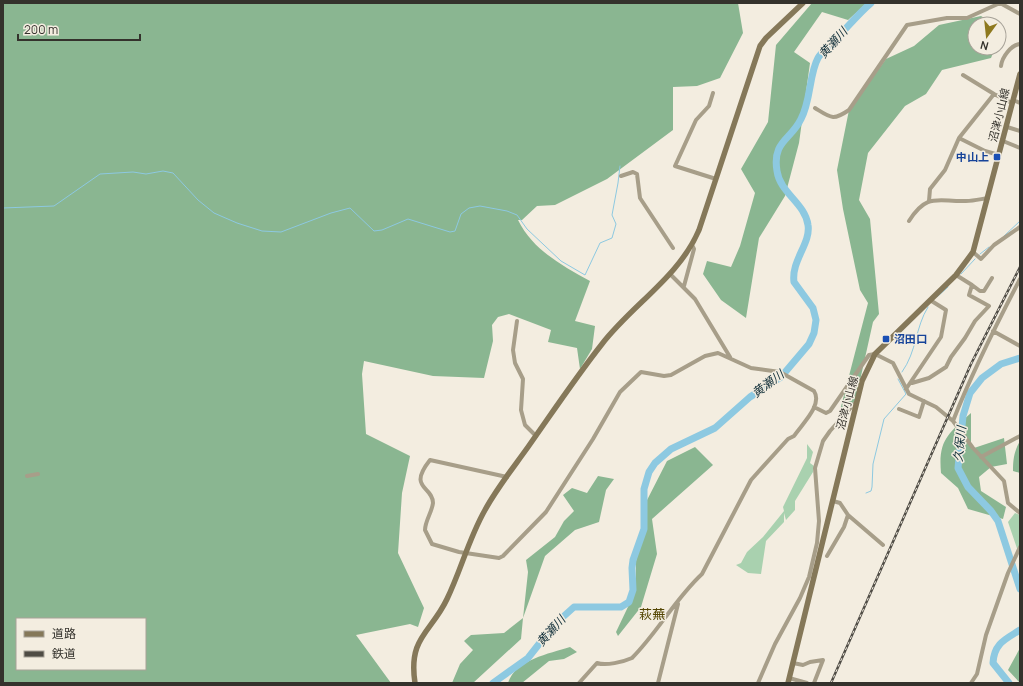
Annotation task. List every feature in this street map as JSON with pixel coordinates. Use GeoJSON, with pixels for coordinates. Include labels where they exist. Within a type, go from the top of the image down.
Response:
{"type":"FeatureCollection","features":[{"type":"Feature","properties":{"kind":"street"},"geometry":{"type":"LineString","coordinates":[[415,683],[414,663],[418,645],[422,636],[446,602],[465,552],[485,509],[604,342],[670,274],[692,245],[699,230],[760,46],[766,38],[803,3]]}},
{"type":"Feature","properties":{"kind":"street"},"geometry":{"type":"LineString","coordinates":[[815,108],[831,118],[838,118],[849,110],[908,25],[946,18],[967,18],[1000,3],[1020,14]]}},
{"type":"Feature","properties":{"kind":"street"},"geometry":{"type":"LineString","coordinates":[[1001,66],[1002,62],[1013,46],[1020,44]]}},
{"type":"Feature","properties":{"kind":"street","name":"沼津小山線"},"geometry":{"type":"LineString","coordinates":[[789,681],[811,578],[833,501],[862,381],[875,354],[956,275],[973,252],[1020,74]]}},
{"type":"Feature","properties":{"kind":"street"},"geometry":{"type":"LineString","coordinates":[[963,75],[994,94],[1020,103]]}},
{"type":"Feature","properties":{"kind":"street"},"geometry":{"type":"LineString","coordinates":[[713,92],[709,106],[696,120],[675,166],[716,179]]}},
{"type":"Feature","properties":{"kind":"street"},"geometry":{"type":"LineString","coordinates":[[929,201],[930,189],[944,170],[959,138],[994,94]]}},
{"type":"Feature","properties":{"kind":"street"},"geometry":{"type":"LineString","coordinates":[[1007,127],[1020,131]]}},
{"type":"Feature","properties":{"kind":"street"},"geometry":{"type":"LineString","coordinates":[[959,138],[985,152],[999,155]]}},
{"type":"Feature","properties":{"kind":"street"},"geometry":{"type":"LineString","coordinates":[[1003,141],[1020,148]]}},
{"type":"Feature","properties":{"kind":"street"},"geometry":{"type":"LineString","coordinates":[[621,176],[633,172],[637,174],[640,198],[673,248]]}},
{"type":"Feature","properties":{"kind":"street"},"geometry":{"type":"LineString","coordinates":[[909,221],[917,208],[929,201],[967,201],[988,198]]}},
{"type":"Feature","properties":{"kind":"street"},"geometry":{"type":"LineString","coordinates":[[973,252],[981,259],[994,245],[1020,227]]}},
{"type":"Feature","properties":{"kind":"street"},"geometry":{"type":"LineString","coordinates":[[684,286],[694,249],[692,245]]}},
{"type":"Feature","properties":{"kind":"street"},"geometry":{"type":"LineString","coordinates":[[670,274],[684,286],[695,299],[730,357]]}},
{"type":"Feature","properties":{"kind":"street"},"geometry":{"type":"LineString","coordinates":[[956,275],[984,291],[992,278]]}},
{"type":"Feature","properties":{"kind":"street"},"geometry":{"type":"LineString","coordinates":[[953,421],[969,380],[976,369],[993,331],[1020,279]]}},
{"type":"Feature","properties":{"kind":"street"},"geometry":{"type":"LineString","coordinates":[[912,383],[929,378],[946,367],[951,356],[965,338],[975,321],[987,309],[988,306],[969,295],[972,285]]}},
{"type":"Feature","properties":{"kind":"street"},"geometry":{"type":"LineString","coordinates":[[906,390],[941,337],[946,310],[930,300]]}},
{"type":"Feature","properties":{"kind":"street"},"geometry":{"type":"LineString","coordinates":[[517,321],[513,350],[515,363],[523,379],[521,410],[525,425],[536,436]]}},
{"type":"Feature","properties":{"kind":"street"},"geometry":{"type":"LineString","coordinates":[[993,331],[1020,346]]}},
{"type":"Feature","properties":{"kind":"street"},"geometry":{"type":"LineString","coordinates":[[507,477],[430,460],[420,478],[422,486],[431,496],[433,504],[425,525],[426,535],[432,544],[499,558],[540,520],[593,439],[620,392],[637,374],[643,372],[664,376],[671,375],[710,353],[718,353],[730,357],[751,368],[780,372],[814,391],[818,399],[794,436],[788,439],[751,480],[702,574],[690,586],[657,630],[632,658],[603,665],[597,663],[579,683]]}},
{"type":"Feature","properties":{"kind":"street"},"geometry":{"type":"LineString","coordinates":[[814,407],[826,413],[830,411],[869,355],[875,354],[893,363],[909,394],[936,407],[953,421],[981,457],[1004,480],[1008,503],[1020,513]]}},
{"type":"Feature","properties":{"kind":"street"},"geometry":{"type":"LineString","coordinates":[[758,683],[775,644],[811,578],[819,521],[815,468],[824,441],[830,431],[858,400]]}},
{"type":"Feature","properties":{"kind":"street"},"geometry":{"type":"LineString","coordinates":[[899,409],[919,418],[924,401]]}},
{"type":"Feature","properties":{"kind":"street"},"geometry":{"type":"LineString","coordinates":[[981,457],[1020,436]]}},
{"type":"Feature","properties":{"kind":"street"},"geometry":{"type":"LineString","coordinates":[[27,476],[38,474]]}},
{"type":"Feature","properties":{"kind":"street"},"geometry":{"type":"LineString","coordinates":[[833,501],[840,503],[848,515],[883,544]]}},
{"type":"Feature","properties":{"kind":"street"},"geometry":{"type":"LineString","coordinates":[[827,556],[844,527],[848,515]]}},
{"type":"Feature","properties":{"kind":"street"},"geometry":{"type":"LineString","coordinates":[[970,683],[977,674],[986,635],[1008,573],[1020,547]]}},
{"type":"Feature","properties":{"kind":"street"},"geometry":{"type":"LineString","coordinates":[[658,683],[660,669],[676,617],[678,602]]}},
{"type":"Feature","properties":{"kind":"street"},"geometry":{"type":"LineString","coordinates":[[793,664],[804,665],[810,662],[823,660],[814,683]]}},
{"type":"Feature","properties":{"kind":"street"},"geometry":{"type":"LineString","coordinates":[[789,681],[807,683]]}},
{"type":"Feature","properties":{"kind":"green space"},"geometry":{"type":"Polygon","coordinates":[[[3,3],[738,3],[743,33],[720,78],[697,86],[673,87],[673,130],[607,179],[555,205],[537,206],[522,220],[518,220],[524,231],[549,256],[558,263],[590,281],[575,321],[595,326],[592,349],[580,369],[577,348],[548,342],[551,330],[509,314],[498,317],[492,325],[493,341],[484,378],[433,376],[364,361],[362,374],[366,434],[410,456],[402,493],[398,553],[424,608],[418,627],[410,624],[356,635],[391,683],[3,683],[3,3]]]}},
{"type":"Feature","properties":{"kind":"green space"},"geometry":{"type":"Polygon","coordinates":[[[812,3],[867,3],[848,20],[822,12],[794,52],[810,63],[799,143],[785,196],[759,238],[746,318],[721,300],[703,274],[707,261],[731,267],[740,246],[755,193],[741,169],[768,122],[776,45],[812,3]]]}},
{"type":"Feature","properties":{"kind":"green space"},"geometry":{"type":"Polygon","coordinates":[[[967,19],[967,56],[992,56],[991,58],[942,70],[926,94],[905,106],[868,153],[859,200],[870,219],[879,314],[873,322],[855,403],[838,418],[868,303],[860,290],[843,209],[837,170],[849,110],[886,59],[914,46],[939,25],[967,19]]]}},
{"type":"Feature","properties":{"kind":"green space"},"geometry":{"type":"Polygon","coordinates":[[[971,413],[971,449],[1004,438],[1007,464],[991,467],[979,477],[981,491],[1006,507],[1003,519],[968,509],[958,488],[941,473],[941,453],[946,438],[971,413]]]}},
{"type":"Feature","properties":{"kind":"green space"},"geometry":{"type":"Polygon","coordinates":[[[1020,441],[1020,473],[1013,471],[1013,463],[1016,448],[1020,441]]]}},
{"type":"Feature","properties":{"kind":"green space"},"geometry":{"type":"Polygon","coordinates":[[[807,444],[813,452],[810,463],[814,466],[813,472],[795,501],[795,510],[786,520],[784,513],[784,522],[766,541],[761,574],[748,573],[736,565],[741,563],[747,552],[763,537],[784,511],[783,507],[807,458],[807,444]]]}},
{"type":"Feature","properties":{"kind":"green space"},"geometry":{"type":"Polygon","coordinates":[[[695,447],[713,465],[652,519],[657,554],[641,607],[618,636],[616,632],[636,590],[636,561],[643,534],[644,506],[667,461],[695,447]]]}},
{"type":"Feature","properties":{"kind":"green space"},"geometry":{"type":"Polygon","coordinates":[[[598,476],[614,479],[606,490],[599,522],[575,530],[545,556],[523,618],[528,572],[526,560],[555,537],[564,521],[574,511],[563,495],[572,488],[587,493],[598,476]]]}},
{"type":"Feature","properties":{"kind":"green space"},"geometry":{"type":"Polygon","coordinates":[[[1015,513],[1020,515],[1020,557],[1008,522],[1015,513]]]}},
{"type":"Feature","properties":{"kind":"green space"},"geometry":{"type":"Polygon","coordinates":[[[523,618],[521,639],[473,683],[452,683],[460,664],[473,650],[464,641],[471,635],[504,633],[523,618]]]}},
{"type":"Feature","properties":{"kind":"green space"},"geometry":{"type":"Polygon","coordinates":[[[570,647],[577,652],[564,659],[549,661],[522,683],[508,683],[518,668],[526,663],[543,655],[570,647]]]}},
{"type":"Feature","properties":{"kind":"green space"},"geometry":{"type":"Polygon","coordinates":[[[1020,648],[1020,683],[1008,670],[1020,648]]]}},
{"type":"Feature","properties":{"kind":"waterway","name":"黄瀬川"},"geometry":{"type":"LineString","coordinates":[[493,683],[528,658],[554,625],[574,607],[621,607],[629,602],[633,590],[633,560],[644,529],[644,489],[649,472],[655,463],[671,449],[715,428],[750,397],[781,377],[809,344],[814,333],[816,320],[813,308],[794,282],[795,267],[807,239],[808,225],[802,210],[787,192],[779,179],[776,161],[777,153],[783,142],[801,119],[807,104],[813,72],[818,58],[871,3]]}},
{"type":"Feature","properties":{"kind":"waterway"},"geometry":{"type":"LineString","coordinates":[[3,208],[54,206],[100,174],[133,172],[146,174],[163,171],[173,173],[198,200],[214,213],[237,223],[262,231],[281,232],[331,213],[350,208],[374,231],[382,230],[408,219],[450,232],[455,231],[461,214],[469,208],[480,206],[507,211],[517,215],[527,229],[561,261],[585,275],[600,243],[612,238],[616,224],[612,215],[620,166]]}},
{"type":"Feature","properties":{"kind":"waterway"},"geometry":{"type":"LineString","coordinates":[[1004,236],[1020,221]]}},
{"type":"Feature","properties":{"kind":"waterway"},"geometry":{"type":"LineString","coordinates":[[980,254],[989,247]]}},
{"type":"Feature","properties":{"kind":"waterway"},"geometry":{"type":"LineString","coordinates":[[961,274],[975,259]]}},
{"type":"Feature","properties":{"kind":"waterway"},"geometry":{"type":"LineString","coordinates":[[937,297],[948,287]]}},
{"type":"Feature","properties":{"kind":"waterway"},"geometry":{"type":"LineString","coordinates":[[902,372],[911,356],[921,323],[928,307]]}},
{"type":"Feature","properties":{"kind":"waterway","name":"久保川"},"geometry":{"type":"LineString","coordinates":[[1020,358],[1001,364],[982,378],[970,393],[963,416],[958,468],[968,487],[991,511],[998,521],[1020,589]]}},
{"type":"Feature","properties":{"kind":"waterway"},"geometry":{"type":"LineString","coordinates":[[866,493],[871,491],[872,487],[873,464],[884,419],[906,394],[898,379]]}},
{"type":"Feature","properties":{"kind":"waterway","name":"久保川"},"geometry":{"type":"LineString","coordinates":[[1009,683],[993,663],[994,656],[998,646],[1020,630]]}},
{"type":"Feature","properties":{"kind":"railway"},"geometry":{"type":"LineString","coordinates":[[831,683],[971,364],[1020,267]]}},
{"type":"Feature","properties":{"kind":"place","name":"中山上"},"geometry":{"type":"Point","coordinates":[997,157]}},
{"type":"Feature","properties":{"kind":"place","name":"沼田口"},"geometry":{"type":"Point","coordinates":[886,339]}},
{"type":"Feature","properties":{"kind":"district","name":"萩蕪"},"geometry":{"type":"Point","coordinates":[652,614]}}]}
